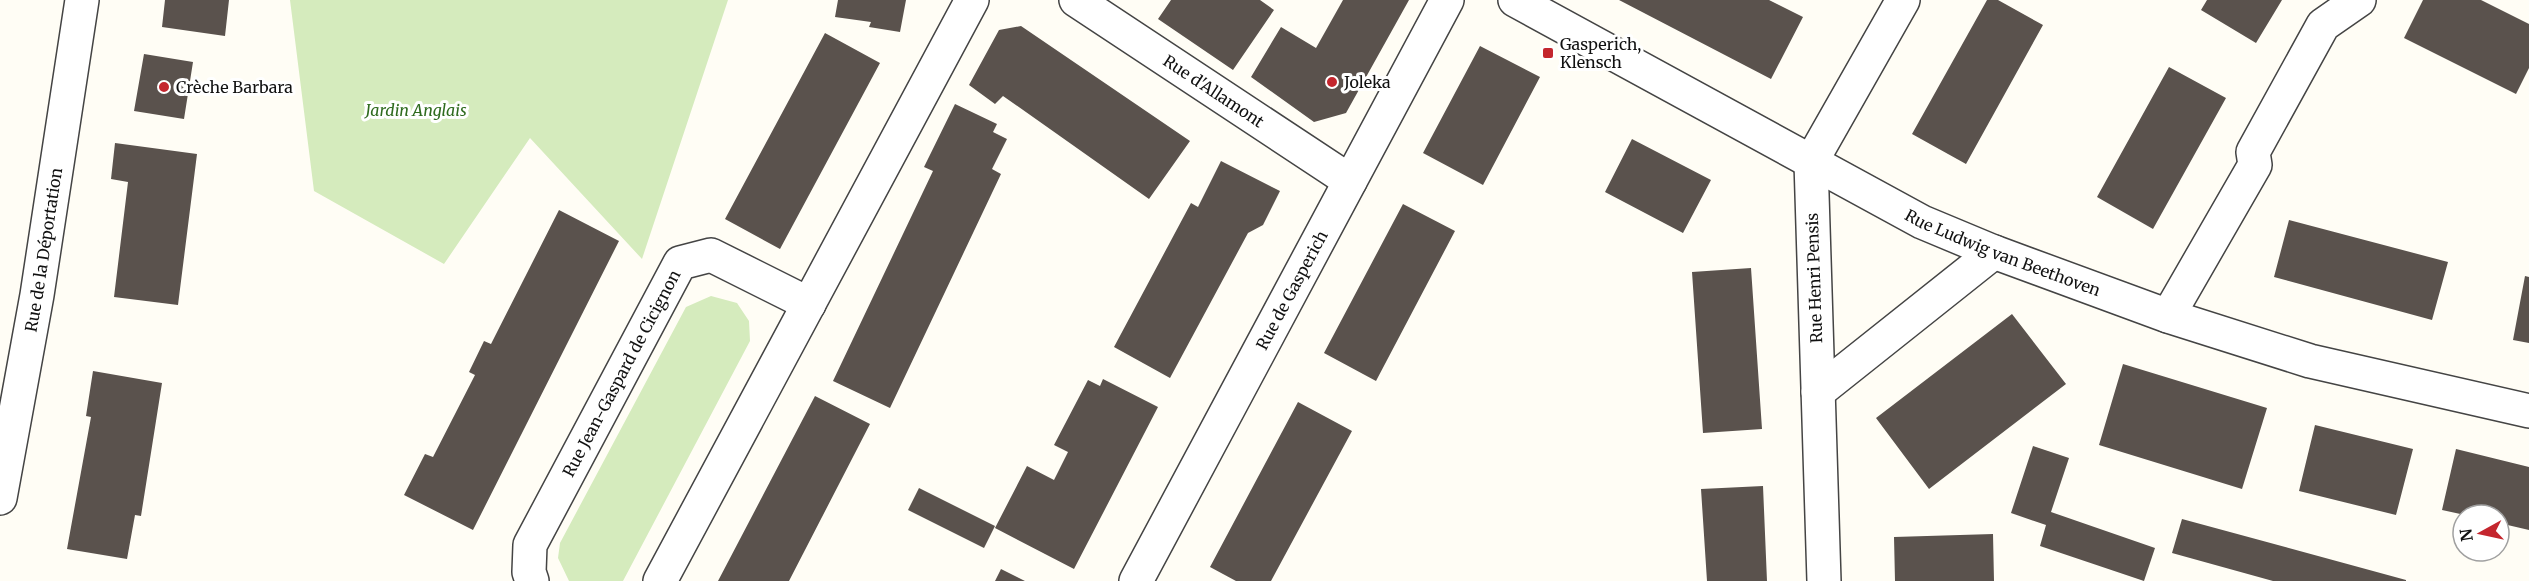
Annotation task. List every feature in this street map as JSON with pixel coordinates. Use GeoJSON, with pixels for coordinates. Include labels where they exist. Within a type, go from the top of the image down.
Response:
{"type":"FeatureCollection","features":[{"type":"Feature","properties":{"kind":"street","name":"Rue de la Déportation"},"geometry":{"type":"LineString","coordinates":[[0,498],[39,284],[82,0]]}},
{"type":"Feature","properties":{"kind":"street"},"geometry":{"type":"LineString","coordinates":[[660,581],[972,0]]}},
{"type":"Feature","properties":{"kind":"street","name":"Rue d'Allamont"},"geometry":{"type":"LineString","coordinates":[[1076,0],[1350,181]]}},
{"type":"Feature","properties":{"kind":"street","name":"Rue de Gasperich"},"geometry":{"type":"LineString","coordinates":[[1136,581],[1447,0]]}},
{"type":"Feature","properties":{"kind":"street","name":"Rue Ludwig van Beethoven"},"geometry":{"type":"LineString","coordinates":[[1515,0],[1922,222],[1994,252],[2168,316],[2310,361],[2529,411]]}},
{"type":"Feature","properties":{"kind":"street"},"geometry":{"type":"LineString","coordinates":[[1811,162],[1903,0]]}},
{"type":"Feature","properties":{"kind":"street"},"geometry":{"type":"LineString","coordinates":[[2168,316],[2255,165],[2253,152],[2323,25],[2359,0]]}},
{"type":"Feature","properties":{"kind":"street","name":"Rue Henri Pensis"},"geometry":{"type":"LineString","coordinates":[[1811,162],[1824,581]]}},
{"type":"Feature","properties":{"kind":"street"},"geometry":{"type":"LineString","coordinates":[[1818,392],[1994,252]]}},
{"type":"Feature","properties":{"kind":"street","name":"Rue Jean-Gaspard de Cicignon"},"geometry":{"type":"LineString","coordinates":[[532,581],[529,572],[531,545],[680,263],[711,255],[809,304]]}},
{"type":"Feature","properties":{"kind":"green space","name":"Jardin Anglais"},"geometry":{"type":"Polygon","coordinates":[[[290,0],[728,0],[642,259],[530,138],[444,264],[314,191],[290,0]]]}},
{"type":"Feature","properties":{"kind":"green space"},"geometry":{"type":"Polygon","coordinates":[[[711,296],[737,303],[749,321],[750,341],[623,581],[569,581],[558,558],[560,543],[686,307],[711,296]]]}},
{"type":"Feature","properties":{"kind":"building"},"geometry":{"type":"Polygon","coordinates":[[[165,0],[229,0],[225,36],[162,27],[165,0]]]}},
{"type":"Feature","properties":{"kind":"building"},"geometry":{"type":"Polygon","coordinates":[[[838,0],[906,0],[900,32],[869,27],[871,22],[835,17],[838,0]]]}},
{"type":"Feature","properties":{"kind":"building"},"geometry":{"type":"Polygon","coordinates":[[[1171,0],[1260,0],[1274,10],[1233,70],[1158,19],[1171,0]]]}},
{"type":"Feature","properties":{"kind":"building"},"geometry":{"type":"Polygon","coordinates":[[[1343,0],[1409,0],[1346,113],[1314,122],[1251,77],[1281,27],[1316,48],[1343,0]]]}},
{"type":"Feature","properties":{"kind":"building"},"geometry":{"type":"Polygon","coordinates":[[[1619,0],[1769,0],[1803,17],[1771,79],[1619,0]]]}},
{"type":"Feature","properties":{"kind":"building"},"geometry":{"type":"Polygon","coordinates":[[[1987,0],[1998,0],[2043,25],[1966,164],[1912,134],[1987,0]]]}},
{"type":"Feature","properties":{"kind":"building"},"geometry":{"type":"Polygon","coordinates":[[[2207,0],[2282,0],[2256,43],[2201,10],[2207,0]]]}},
{"type":"Feature","properties":{"kind":"building"},"geometry":{"type":"Polygon","coordinates":[[[2423,0],[2481,0],[2529,24],[2529,68],[2516,94],[2404,38],[2423,0]]]}},
{"type":"Feature","properties":{"kind":"building"},"geometry":{"type":"Polygon","coordinates":[[[1021,26],[1190,141],[1149,199],[1003,96],[995,104],[969,85],[999,30],[1021,26]]]}},
{"type":"Feature","properties":{"kind":"building"},"geometry":{"type":"Polygon","coordinates":[[[825,33],[880,63],[780,249],[725,219],[825,33]]]}},
{"type":"Feature","properties":{"kind":"building"},"geometry":{"type":"Polygon","coordinates":[[[1480,46],[1540,77],[1483,185],[1423,153],[1480,46]]]}},
{"type":"Feature","properties":{"kind":"building","name":"Crèche Barbara"},"geometry":{"type":"Polygon","coordinates":[[[144,54],[193,62],[184,119],[134,111],[144,54]]]}},
{"type":"Feature","properties":{"kind":"building"},"geometry":{"type":"Polygon","coordinates":[[[2169,67],[2226,98],[2153,229],[2097,197],[2169,67]]]}},
{"type":"Feature","properties":{"kind":"building"},"geometry":{"type":"Polygon","coordinates":[[[955,104],[997,124],[993,132],[1007,139],[992,169],[1001,174],[890,408],[833,381],[933,171],[924,167],[955,104]]]}},
{"type":"Feature","properties":{"kind":"building"},"geometry":{"type":"Polygon","coordinates":[[[1632,139],[1711,180],[1683,233],[1605,192],[1632,139]]]}},
{"type":"Feature","properties":{"kind":"building"},"geometry":{"type":"Polygon","coordinates":[[[115,143],[197,154],[178,305],[114,297],[128,182],[111,179],[115,143]]]}},
{"type":"Feature","properties":{"kind":"building"},"geometry":{"type":"Polygon","coordinates":[[[1221,161],[1280,191],[1263,225],[1248,233],[1170,378],[1114,347],[1191,203],[1198,207],[1221,161]]]}},
{"type":"Feature","properties":{"kind":"building"},"geometry":{"type":"Polygon","coordinates":[[[1403,204],[1455,231],[1376,381],[1324,353],[1403,204]]]}},
{"type":"Feature","properties":{"kind":"building"},"geometry":{"type":"Polygon","coordinates":[[[559,210],[619,241],[473,530],[404,495],[425,454],[433,457],[475,375],[469,372],[484,341],[491,344],[559,210]]]}},
{"type":"Feature","properties":{"kind":"building"},"geometry":{"type":"Polygon","coordinates":[[[2289,220],[2448,262],[2432,320],[2274,277],[2289,220]]]}},
{"type":"Feature","properties":{"kind":"building"},"geometry":{"type":"Polygon","coordinates":[[[1751,268],[1762,429],[1703,433],[1692,272],[1751,268]]]}},
{"type":"Feature","properties":{"kind":"building"},"geometry":{"type":"Polygon","coordinates":[[[2525,276],[2529,277],[2529,343],[2513,340],[2525,276]]]}},
{"type":"Feature","properties":{"kind":"building"},"geometry":{"type":"Polygon","coordinates":[[[2012,314],[2066,384],[1929,489],[1876,418],[2012,314]]]}},
{"type":"Feature","properties":{"kind":"building"},"geometry":{"type":"Polygon","coordinates":[[[2123,364],[2267,408],[2242,489],[2099,445],[2123,364]]]}},
{"type":"Feature","properties":{"kind":"building"},"geometry":{"type":"Polygon","coordinates":[[[93,371],[162,383],[141,516],[135,515],[127,559],[67,549],[91,417],[86,416],[93,371]]]}},
{"type":"Feature","properties":{"kind":"building"},"geometry":{"type":"Polygon","coordinates":[[[1103,379],[1158,407],[1074,569],[995,528],[1027,466],[1054,480],[1068,452],[1054,445],[1088,380],[1100,386],[1103,379]]]}},
{"type":"Feature","properties":{"kind":"building"},"geometry":{"type":"Polygon","coordinates":[[[815,396],[870,424],[789,581],[718,581],[815,396]]]}},
{"type":"Feature","properties":{"kind":"building"},"geometry":{"type":"Polygon","coordinates":[[[1298,402],[1352,431],[1271,581],[1236,581],[1210,567],[1298,402]]]}},
{"type":"Feature","properties":{"kind":"building"},"geometry":{"type":"Polygon","coordinates":[[[2315,425],[2413,449],[2396,515],[2299,491],[2315,425]]]}},
{"type":"Feature","properties":{"kind":"building"},"geometry":{"type":"Polygon","coordinates":[[[2033,446],[2069,458],[2051,512],[2155,548],[2144,581],[2040,546],[2046,525],[2011,513],[2033,446]]]}},
{"type":"Feature","properties":{"kind":"building"},"geometry":{"type":"Polygon","coordinates":[[[2456,449],[2529,467],[2529,530],[2511,526],[2511,503],[2451,503],[2451,512],[2442,510],[2456,449]]]}},
{"type":"Feature","properties":{"kind":"building"},"geometry":{"type":"Polygon","coordinates":[[[1763,486],[1767,581],[1707,581],[1701,489],[1763,486]]]}},
{"type":"Feature","properties":{"kind":"building"},"geometry":{"type":"Polygon","coordinates":[[[919,488],[995,526],[984,548],[908,510],[919,488]]]}},
{"type":"Feature","properties":{"kind":"building"},"geometry":{"type":"Polygon","coordinates":[[[2182,519],[2406,581],[2273,581],[2172,553],[2182,519]]]}},
{"type":"Feature","properties":{"kind":"building"},"geometry":{"type":"Polygon","coordinates":[[[1993,534],[1994,581],[1895,581],[1894,537],[1993,534]]]}},
{"type":"Feature","properties":{"kind":"building"},"geometry":{"type":"Polygon","coordinates":[[[1001,569],[1025,581],[995,581],[1001,569]]]}},
{"type":"Feature","properties":{"kind":"place","name":"Gasperich, Klensch"},"geometry":{"type":"Point","coordinates":[1548,53]}},
{"type":"Feature","properties":{"kind":"place","name":"Joleka"},"geometry":{"type":"Point","coordinates":[1332,82]}},
{"type":"Feature","properties":{"kind":"place","name":"Crèche Barbara"},"geometry":{"type":"Point","coordinates":[164,87]}}]}
